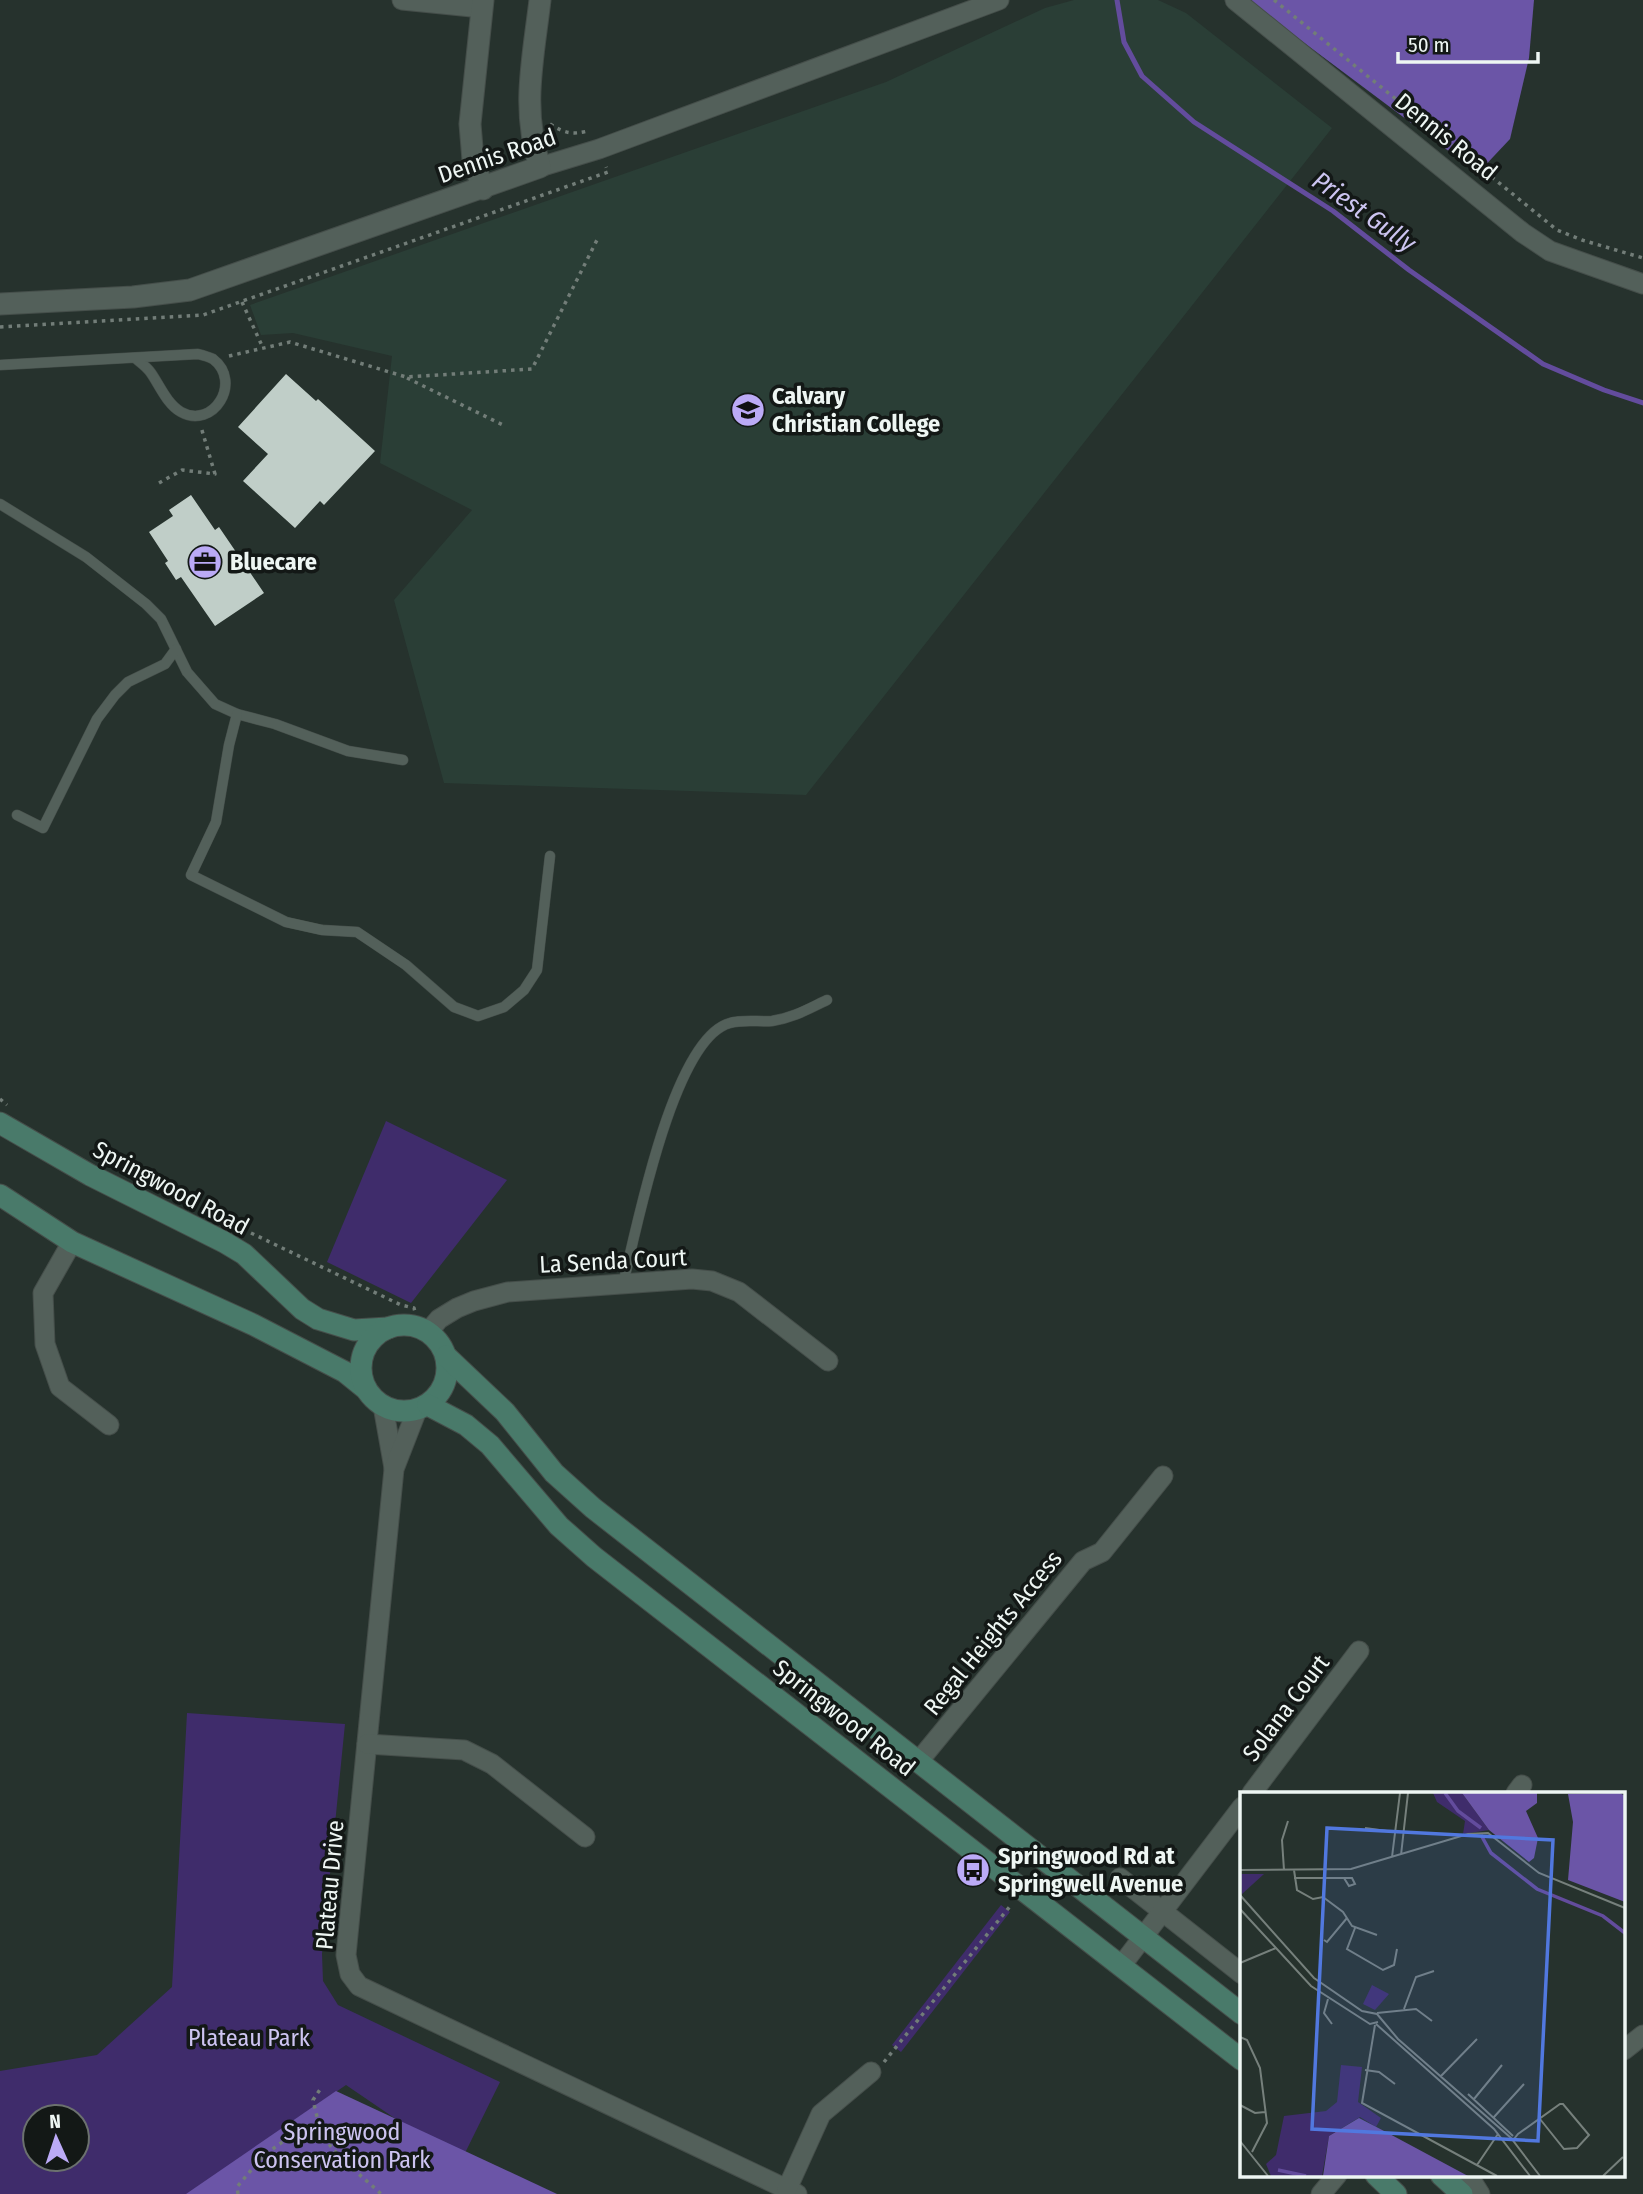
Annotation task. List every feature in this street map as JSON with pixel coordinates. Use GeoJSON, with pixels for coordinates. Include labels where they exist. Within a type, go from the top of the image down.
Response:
{"type":"FeatureCollection","features":[{"type":"Feature","properties":{"kind":"main road","name":"Springwood Road"},"geometry":{"type":"LineString","coordinates":[[0,1122],[90,1175],[224,1242],[244,1255],[302,1309],[318,1319],[354,1330],[388,1328]]}},
{"type":"Feature","properties":{"kind":"main road"},"geometry":{"type":"LineString","coordinates":[[0,1195],[72,1242],[254,1325],[345,1372],[383,1406],[405,1411],[423,1407],[438,1395],[445,1383],[448,1370],[446,1356],[439,1343],[428,1332],[415,1326],[388,1328],[375,1336],[364,1354],[361,1376],[366,1389]]}},
{"type":"Feature","properties":{"kind":"main road","name":"Springwood Road"},"geometry":{"type":"LineString","coordinates":[[446,1356],[505,1412],[554,1473],[572,1490],[1240,2012]]}},
{"type":"Feature","properties":{"kind":"main road","name":"Springwood Road"},"geometry":{"type":"LineString","coordinates":[[423,1407],[466,1425],[491,1445],[559,1526],[594,1557],[1240,2058]]}},
{"type":"Feature","properties":{"kind":"main road"},"geometry":{"type":"LineString","coordinates":[[1377,2176],[1396,2194]]}},
{"type":"Feature","properties":{"kind":"main road"},"geometry":{"type":"LineString","coordinates":[[1444,2176],[1472,2184]]}},
{"type":"Feature","properties":{"kind":"street"},"geometry":{"type":"LineString","coordinates":[[402,0],[482,4],[470,124],[473,160],[483,189]]}},
{"type":"Feature","properties":{"kind":"street"},"geometry":{"type":"LineString","coordinates":[[540,0],[528,106],[532,142],[540,167]]}},
{"type":"Feature","properties":{"kind":"street","name":"Dennis Road"},"geometry":{"type":"LineString","coordinates":[[0,304],[133,297],[190,290],[540,167],[612,145],[999,0]]}},
{"type":"Feature","properties":{"kind":"street","name":"Dennis Road"},"geometry":{"type":"LineString","coordinates":[[1235,0],[1523,233],[1550,251],[1643,285]]}},
{"type":"Feature","properties":{"kind":"street"},"geometry":{"type":"LineString","coordinates":[[72,1242],[43,1293],[45,1344],[60,1387],[109,1425]]}},
{"type":"Feature","properties":{"kind":"street","name":"La Senda Court"},"geometry":{"type":"LineString","coordinates":[[428,1332],[439,1319],[457,1308],[474,1300],[508,1292],[692,1279],[712,1281],[739,1292],[828,1361]]}},
{"type":"Feature","properties":{"kind":"street","name":"Plateau Drive"},"geometry":{"type":"LineString","coordinates":[[383,1406],[394,1469],[346,1955],[350,1974],[359,1986],[792,2192]]}},
{"type":"Feature","properties":{"kind":"street","name":"Plateau Drive"},"geometry":{"type":"LineString","coordinates":[[394,1469],[423,1407]]}},
{"type":"Feature","properties":{"kind":"street","name":"Regal Heights Access"},"geometry":{"type":"LineString","coordinates":[[918,1762],[1083,1561],[1102,1552],[1163,1476]]}},
{"type":"Feature","properties":{"kind":"street","name":"Solana Court"},"geometry":{"type":"LineString","coordinates":[[1253,1792],[1359,1651]]}},
{"type":"Feature","properties":{"kind":"street"},"geometry":{"type":"LineString","coordinates":[[367,1744],[464,1750],[492,1765],[585,1836]]}},
{"type":"Feature","properties":{"kind":"street"},"geometry":{"type":"LineString","coordinates":[[1121,1966],[1240,1810]]}},
{"type":"Feature","properties":{"kind":"street"},"geometry":{"type":"LineString","coordinates":[[1120,1878],[1240,1972]]}},
{"type":"Feature","properties":{"kind":"street"},"geometry":{"type":"LineString","coordinates":[[1626,2048],[1643,2035]]}},
{"type":"Feature","properties":{"kind":"street"},"geometry":{"type":"LineString","coordinates":[[792,2192],[821,2114],[872,2072]]}},
{"type":"Feature","properties":{"kind":"street"},"geometry":{"type":"LineString","coordinates":[[1321,2194],[1335,2176]]}},
{"type":"Feature","properties":{"kind":"lane"},"geometry":{"type":"LineString","coordinates":[[0,365],[198,354],[213,359],[225,375],[224,396],[216,409],[197,416],[182,412],[171,404],[149,370],[135,358]]}},
{"type":"Feature","properties":{"kind":"lane"},"geometry":{"type":"LineString","coordinates":[[1,500],[86,557],[146,604],[160,619],[187,672],[215,704],[348,751],[403,760]]}},
{"type":"Feature","properties":{"kind":"lane"},"geometry":{"type":"LineString","coordinates":[[17,816],[44,828],[97,719],[128,682],[165,664],[176,649]]}},
{"type":"Feature","properties":{"kind":"lane"},"geometry":{"type":"LineString","coordinates":[[237,714],[216,822],[191,875],[286,922],[358,932],[407,965],[454,1007],[478,1016],[504,1007],[524,990],[537,970],[550,856]]}},
{"type":"Feature","properties":{"kind":"lane"},"geometry":{"type":"LineString","coordinates":[[623,1284],[648,1177],[677,1088],[701,1048],[713,1033],[729,1023],[792,1018],[827,1000]]}},
{"type":"Feature","properties":{"kind":"path"},"geometry":{"type":"LineString","coordinates":[[1273,0],[1557,230],[1643,258]]}},
{"type":"Feature","properties":{"kind":"path"},"geometry":{"type":"LineString","coordinates":[[548,123],[563,132],[576,134],[591,130]]}},
{"type":"Feature","properties":{"kind":"path"},"geometry":{"type":"LineString","coordinates":[[405,377],[532,369],[597,237]]}},
{"type":"Feature","properties":{"kind":"path"},"geometry":{"type":"LineString","coordinates":[[242,302],[263,348]]}},
{"type":"Feature","properties":{"kind":"path"},"geometry":{"type":"LineString","coordinates":[[213,359],[290,342],[405,377],[503,425]]}},
{"type":"Feature","properties":{"kind":"path"},"geometry":{"type":"LineString","coordinates":[[159,483],[182,470],[215,474],[197,416]]}},
{"type":"Feature","properties":{"kind":"path"},"geometry":{"type":"LineString","coordinates":[[872,2072],[891,2055],[1023,1890]]}},
{"type":"Feature","properties":{"kind":"path"},"geometry":{"type":"LineString","coordinates":[[321,2088],[313,2100],[322,2136],[347,2164],[381,2194]]}},
{"type":"Feature","properties":{"kind":"path"},"geometry":{"type":"LineString","coordinates":[[237,2194],[237,2187],[263,2156],[298,2127],[319,2125]]}},
{"type":"Feature","properties":{"kind":"shaded area","name":"Calvary Christian College"},"geometry":{"type":"Polygon","coordinates":[[[1074,0],[1158,0],[1186,13],[1332,128],[806,795],[444,783],[394,600],[472,510],[380,463],[392,356],[293,333],[261,335],[250,305],[886,82],[1045,8],[1074,0]]]}},
{"type":"Feature","properties":{"kind":"green space"},"geometry":{"type":"Polygon","coordinates":[[[1247,0],[1534,0],[1529,58],[1510,139],[1478,173],[1247,0]]]}},
{"type":"Feature","properties":{"kind":"green space"},"geometry":{"type":"Polygon","coordinates":[[[386,1121],[507,1180],[411,1303],[327,1262],[386,1121]]]}},
{"type":"Feature","properties":{"kind":"green space","name":"Plateau Park"},"geometry":{"type":"Polygon","coordinates":[[[187,1713],[345,1724],[322,1954],[323,1981],[338,2005],[500,2082],[466,2151],[456,2160],[346,2085],[188,2194],[0,2194],[0,2071],[97,2055],[172,1987],[187,1713]]]}},
{"type":"Feature","properties":{"kind":"green space"},"geometry":{"type":"Polygon","coordinates":[[[1001,1905],[1010,1912],[901,2052],[892,2045],[1001,1905]]]}},
{"type":"Feature","properties":{"kind":"green space","name":"Springwood Conservation Park"},"geometry":{"type":"Polygon","coordinates":[[[336,2091],[540,2186],[557,2194],[186,2194],[336,2091]]]}},
{"type":"Feature","properties":{"kind":"building"},"geometry":{"type":"Polygon","coordinates":[[[286,374],[375,451],[324,505],[320,501],[295,528],[243,481],[268,454],[238,427],[286,374]]]}},
{"type":"Feature","properties":{"kind":"building","name":"Bluecare"},"geometry":{"type":"Polygon","coordinates":[[[191,495],[215,530],[219,527],[264,593],[215,626],[181,577],[176,580],[165,563],[168,561],[149,532],[173,516],[169,510],[191,495]]]}},
{"type":"Feature","properties":{"kind":"waterway","name":"Priest Gully"},"geometry":{"type":"LineString","coordinates":[[1117,0],[1124,42],[1142,76],[1194,122],[1333,211],[1409,270],[1543,364],[1643,403]]}},
{"type":"Feature","properties":{"kind":"place","name":"Calvary Christian College"},"geometry":{"type":"Point","coordinates":[748,410]}},
{"type":"Feature","properties":{"kind":"place","name":"Bluecare"},"geometry":{"type":"Point","coordinates":[205,562]}},
{"type":"Feature","properties":{"kind":"place","name":"Springwood Rd at Springwell Avenue"},"geometry":{"type":"Point","coordinates":[973,1870]}}]}
